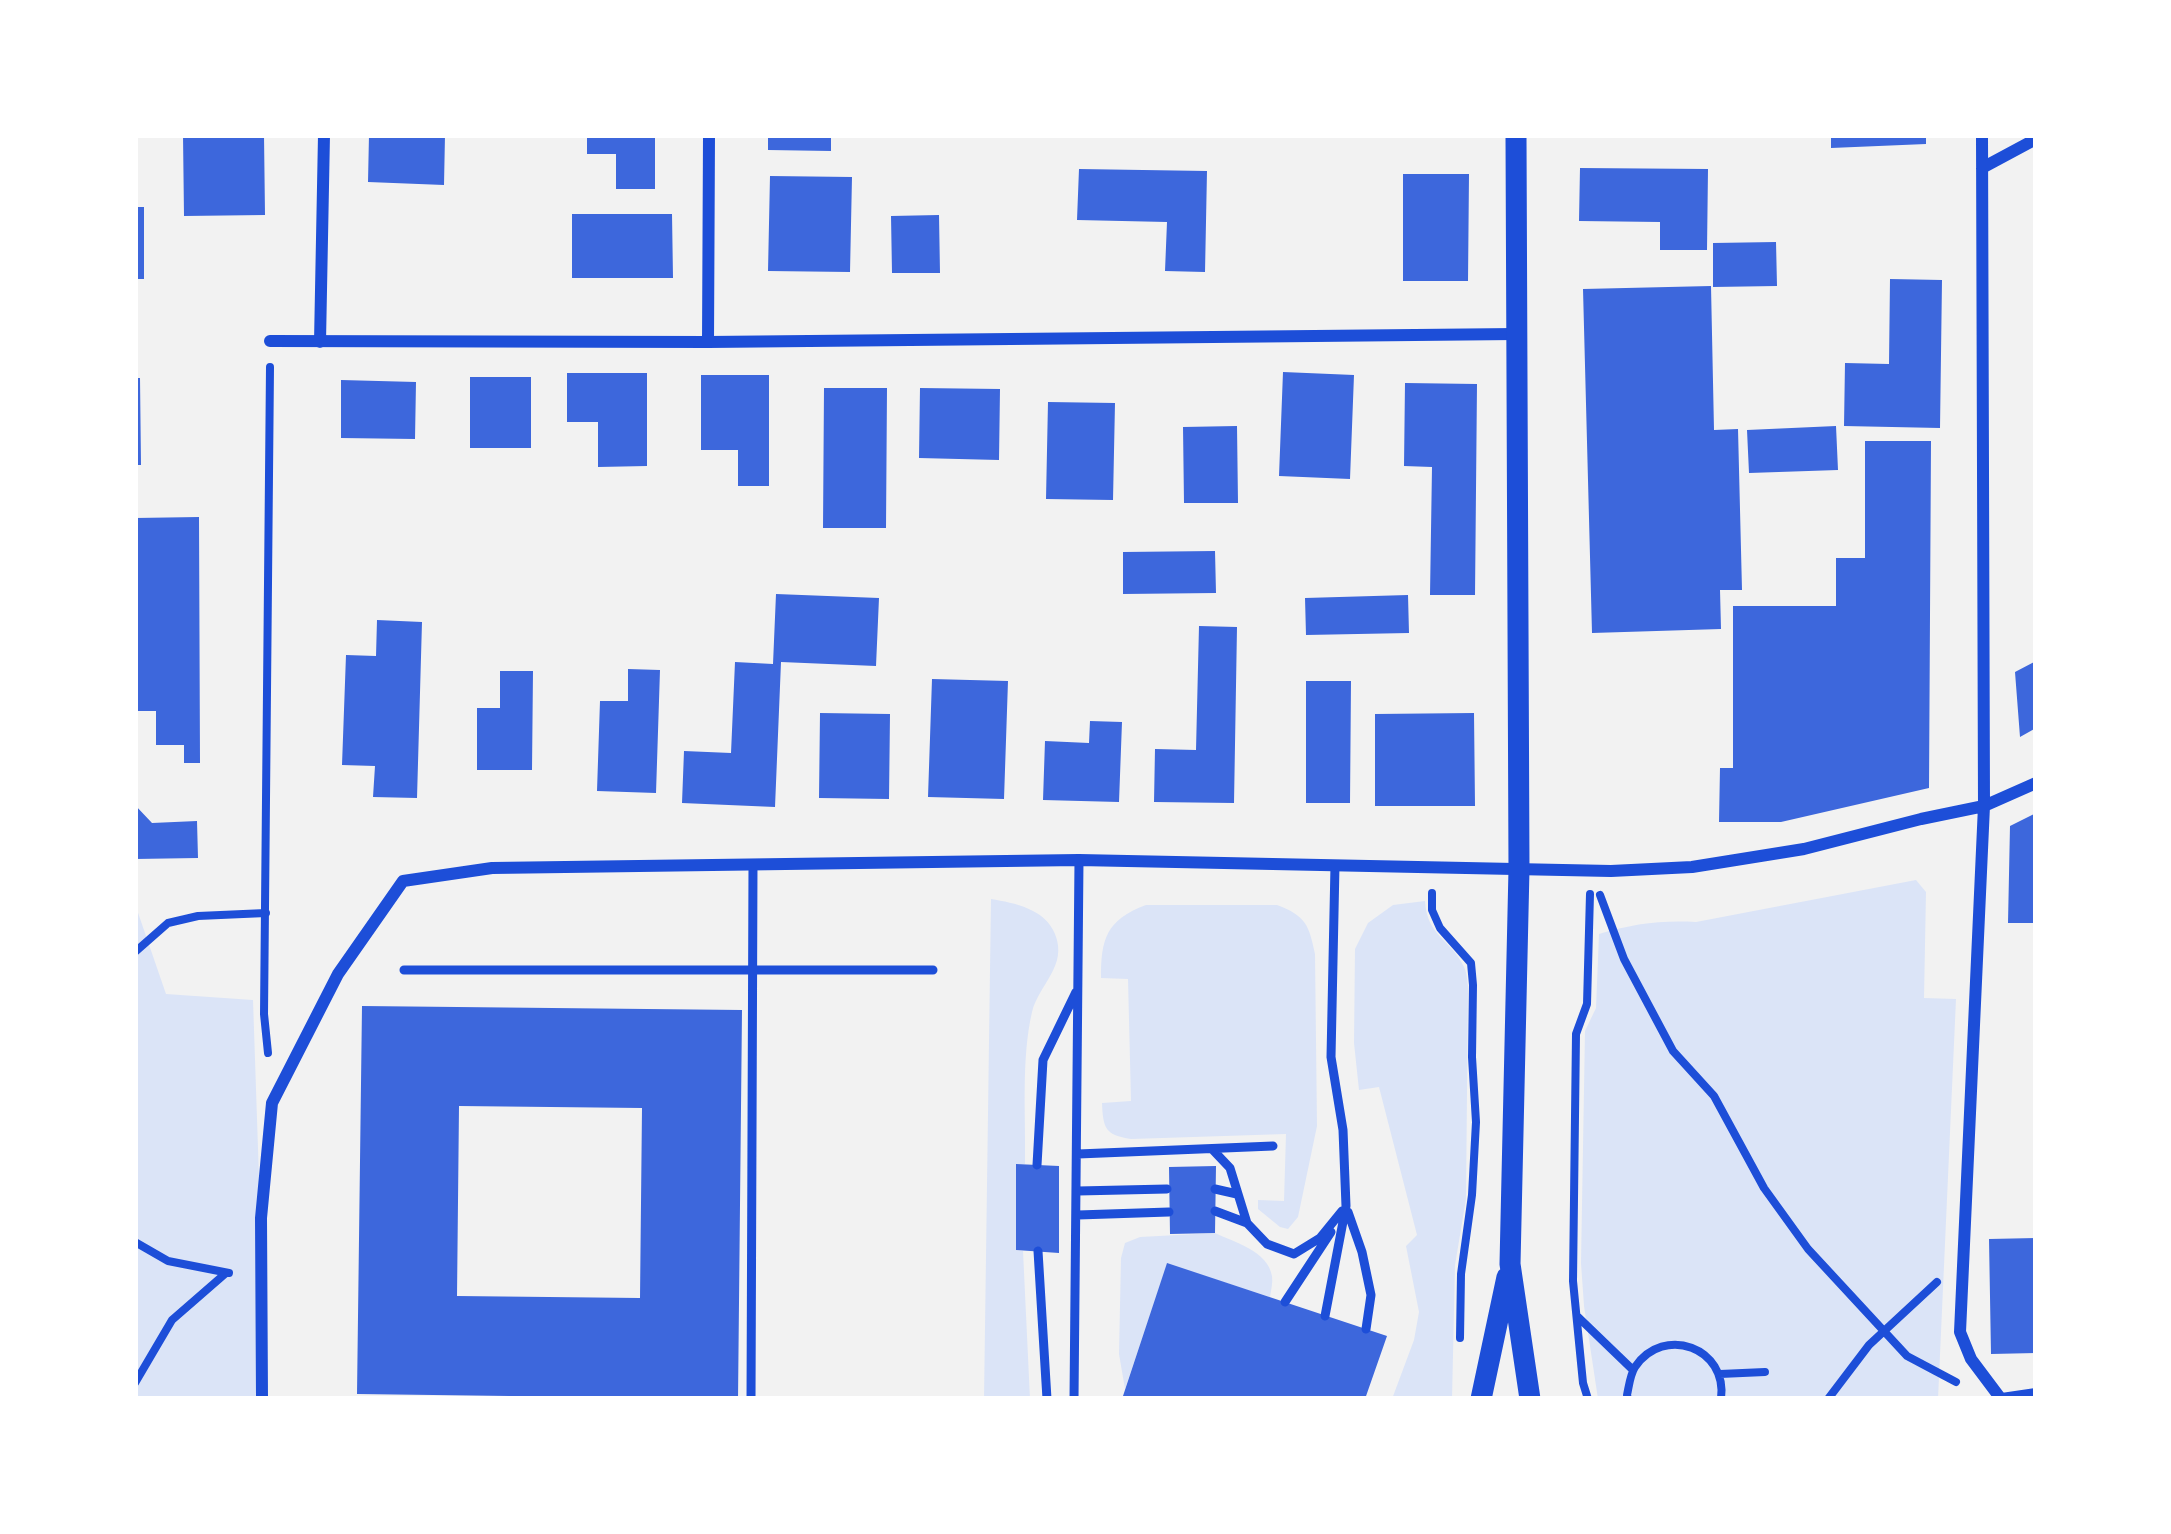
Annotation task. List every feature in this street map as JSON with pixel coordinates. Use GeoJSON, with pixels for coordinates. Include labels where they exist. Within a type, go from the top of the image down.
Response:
{"type":"FeatureCollection","features":[{"type":"Feature","properties":{"kind":"street"},"geometry":{"type":"LineString","coordinates":[[320,342],[324,135]]}},
{"type":"Feature","properties":{"kind":"street"},"geometry":{"type":"LineString","coordinates":[[708,342],[709,135]]}},
{"type":"Feature","properties":{"kind":"street"},"geometry":{"type":"LineString","coordinates":[[1516,135],[1519,868],[1510,1264],[1531,1397]]}},
{"type":"Feature","properties":{"kind":"street"},"geometry":{"type":"LineString","coordinates":[[1982,135],[1984,806],[1960,1332],[1971,1359],[2002,1399],[2036,1394]]}},
{"type":"Feature","properties":{"kind":"street"},"geometry":{"type":"LineString","coordinates":[[1982,168],[2036,139]]}},
{"type":"Feature","properties":{"kind":"street"},"geometry":{"type":"LineString","coordinates":[[270,341],[1516,334]]}},
{"type":"Feature","properties":{"kind":"street"},"geometry":{"type":"LineString","coordinates":[[262,1399],[261,1218],[272,1103],[338,974],[404,881],[492,868],[1079,860],[1591,871],[1672,868],[1804,849],[1984,806],[2036,782]]}},
{"type":"Feature","properties":{"kind":"street"},"geometry":{"type":"LineString","coordinates":[[1480,1396],[1510,1264]]}},
{"type":"Feature","properties":{"kind":"lane"},"geometry":{"type":"LineString","coordinates":[[1074,1399],[1079,860]]}},
{"type":"Feature","properties":{"kind":"lane"},"geometry":{"type":"LineString","coordinates":[[751,1399],[753,864]]}},
{"type":"Feature","properties":{"kind":"lane"},"geometry":{"type":"LineString","coordinates":[[1325,1316],[1346,1207],[1343,1130],[1331,1057],[1335,865]]}},
{"type":"Feature","properties":{"kind":"lane"},"geometry":{"type":"LineString","coordinates":[[404,970],[933,970]]}},
{"type":"Feature","properties":{"kind":"lane"},"geometry":{"type":"LineString","coordinates":[[1037,1165],[1043,1060],[1078,988]]}},
{"type":"Feature","properties":{"kind":"lane"},"geometry":{"type":"LineString","coordinates":[[1078,1154],[1273,1146]]}},
{"type":"Feature","properties":{"kind":"lane"},"geometry":{"type":"LineString","coordinates":[[1212,1149],[1230,1168],[1247,1223],[1267,1244],[1294,1253],[1320,1238],[1346,1207]]}},
{"type":"Feature","properties":{"kind":"lane"},"geometry":{"type":"LineString","coordinates":[[1215,1189],[1237,1194]]}},
{"type":"Feature","properties":{"kind":"lane"},"geometry":{"type":"LineString","coordinates":[[1078,1191],[1167,1190]]}},
{"type":"Feature","properties":{"kind":"lane"},"geometry":{"type":"LineString","coordinates":[[1285,1302],[1346,1207]]}},
{"type":"Feature","properties":{"kind":"lane"},"geometry":{"type":"LineString","coordinates":[[1346,1207],[1371,1295],[1366,1329]]}},
{"type":"Feature","properties":{"kind":"lane"},"geometry":{"type":"LineString","coordinates":[[1215,1211],[1247,1223]]}},
{"type":"Feature","properties":{"kind":"lane"},"geometry":{"type":"LineString","coordinates":[[1078,1215],[1168,1212]]}},
{"type":"Feature","properties":{"kind":"lane"},"geometry":{"type":"LineString","coordinates":[[1038,1251],[1047,1399]]}},
{"type":"Feature","properties":{"kind":"path"},"geometry":{"type":"LineString","coordinates":[[270,341],[264,1014],[272,1103]]}},
{"type":"Feature","properties":{"kind":"path"},"geometry":{"type":"LineString","coordinates":[[1432,867],[1432,910],[1440,928],[1471,963],[1473,985],[1476,1123],[1461,1274],[1460,1343]]}},
{"type":"Feature","properties":{"kind":"path"},"geometry":{"type":"LineString","coordinates":[[1588,1399],[1573,1281],[1576,1034],[1587,1004],[1591,871]]}},
{"type":"Feature","properties":{"kind":"path"},"geometry":{"type":"LineString","coordinates":[[1591,871],[1624,959],[1673,1051],[1714,1096],[1764,1188],[1808,1249],[1907,1356],[2002,1399]]}},
{"type":"Feature","properties":{"kind":"path"},"geometry":{"type":"LineString","coordinates":[[135,952],[168,923],[198,916],[266,913]]}},
{"type":"Feature","properties":{"kind":"path"},"geometry":{"type":"LineString","coordinates":[[135,1242],[168,1261],[226,1274],[262,1267]]}},
{"type":"Feature","properties":{"kind":"path"},"geometry":{"type":"LineString","coordinates":[[1828,1399],[1869,1346],[1963,1259]]}},
{"type":"Feature","properties":{"kind":"path"},"geometry":{"type":"LineString","coordinates":[[135,1383],[172,1320],[226,1274]]}},
{"type":"Feature","properties":{"kind":"path"},"geometry":{"type":"LineString","coordinates":[[1576,1316],[1633,1370]]}},
{"type":"Feature","properties":{"kind":"path"},"geometry":{"type":"LineString","coordinates":[[1628,1399],[1633,1370],[1645,1356],[1661,1347],[1688,1345],[1710,1358],[1720,1374],[1721,1399]]}},
{"type":"Feature","properties":{"kind":"path"},"geometry":{"type":"LineString","coordinates":[[1720,1374],[1765,1372]]}},
{"type":"Feature","properties":{"kind":"shaded area"},"geometry":{"type":"Polygon","coordinates":[[[1916,880],[1926,892],[1924,998],[1956,999],[1938,1399],[1598,1399],[1581,1263],[1585,1031],[1596,1008],[1599,934],[1647,924],[1696,922],[1916,880]]]}},
{"type":"Feature","properties":{"kind":"shaded area"},"geometry":{"type":"Polygon","coordinates":[[[991,899],[1037,913],[1050,925],[1058,945],[1055,965],[1032,1012],[1025,1068],[1025,1164],[1016,1165],[1016,1250],[1023,1251],[1030,1399],[984,1399],[991,899]]]}},
{"type":"Feature","properties":{"kind":"shaded area"},"geometry":{"type":"Polygon","coordinates":[[[1425,901],[1430,923],[1459,958],[1468,986],[1466,1199],[1455,1265],[1452,1399],[1392,1399],[1419,1312],[1406,1246],[1417,1235],[1379,1087],[1359,1090],[1354,1043],[1355,949],[1368,923],[1393,905],[1425,901]]]}},
{"type":"Feature","properties":{"kind":"shaded area"},"geometry":{"type":"Polygon","coordinates":[[[135,904],[166,994],[253,1000],[262,1267],[256,1399],[135,1399],[135,904]]]}},
{"type":"Feature","properties":{"kind":"shaded area"},"geometry":{"type":"Polygon","coordinates":[[[1146,905],[1277,905],[1294,913],[1308,929],[1315,954],[1317,1126],[1298,1217],[1288,1229],[1258,1209],[1258,1200],[1284,1201],[1286,1134],[1131,1139],[1116,1135],[1105,1124],[1102,1103],[1131,1101],[1128,979],[1101,978],[1102,952],[1114,924],[1146,905]]]}},
{"type":"Feature","properties":{"kind":"shaded area"},"geometry":{"type":"Polygon","coordinates":[[[1215,1233],[1264,1260],[1272,1276],[1270,1297],[1167,1264],[1125,1389],[1119,1354],[1125,1243],[1140,1237],[1215,1233]]]}},
{"type":"Feature","properties":{"kind":"building"},"geometry":{"type":"Polygon","coordinates":[[[183,135],[264,135],[265,215],[184,216],[183,135]]]}},
{"type":"Feature","properties":{"kind":"building"},"geometry":{"type":"Polygon","coordinates":[[[369,135],[445,135],[444,185],[368,182],[369,135]]]}},
{"type":"Feature","properties":{"kind":"building"},"geometry":{"type":"Polygon","coordinates":[[[587,135],[655,135],[655,189],[616,189],[616,154],[587,154],[587,135]]]}},
{"type":"Feature","properties":{"kind":"building"},"geometry":{"type":"Polygon","coordinates":[[[768,135],[831,135],[831,151],[768,150],[768,135]]]}},
{"type":"Feature","properties":{"kind":"building"},"geometry":{"type":"Polygon","coordinates":[[[1831,135],[1926,135],[1926,144],[1831,148],[1831,135]]]}},
{"type":"Feature","properties":{"kind":"building"},"geometry":{"type":"Polygon","coordinates":[[[1580,168],[1708,169],[1707,250],[1660,250],[1660,222],[1579,221],[1580,168]]]}},
{"type":"Feature","properties":{"kind":"building"},"geometry":{"type":"Polygon","coordinates":[[[1079,169],[1207,171],[1205,272],[1165,271],[1167,222],[1077,220],[1079,169]]]}},
{"type":"Feature","properties":{"kind":"building"},"geometry":{"type":"Polygon","coordinates":[[[1403,174],[1469,174],[1468,281],[1403,281],[1403,174]]]}},
{"type":"Feature","properties":{"kind":"building"},"geometry":{"type":"Polygon","coordinates":[[[770,176],[852,177],[850,272],[768,271],[770,176]]]}},
{"type":"Feature","properties":{"kind":"building"},"geometry":{"type":"Polygon","coordinates":[[[135,207],[144,207],[144,279],[135,279],[135,207]]]}},
{"type":"Feature","properties":{"kind":"building"},"geometry":{"type":"Polygon","coordinates":[[[572,214],[672,214],[673,278],[572,278],[572,214]]]}},
{"type":"Feature","properties":{"kind":"building"},"geometry":{"type":"Polygon","coordinates":[[[939,215],[940,273],[892,273],[891,216],[939,215]]]}},
{"type":"Feature","properties":{"kind":"building"},"geometry":{"type":"Polygon","coordinates":[[[1776,242],[1777,286],[1713,287],[1713,243],[1776,242]]]}},
{"type":"Feature","properties":{"kind":"building"},"geometry":{"type":"Polygon","coordinates":[[[1890,279],[1942,280],[1940,428],[1844,426],[1845,363],[1889,364],[1890,279]]]}},
{"type":"Feature","properties":{"kind":"building"},"geometry":{"type":"Polygon","coordinates":[[[1711,286],[1714,430],[1738,429],[1742,590],[1720,590],[1721,629],[1592,633],[1583,289],[1711,286]]]}},
{"type":"Feature","properties":{"kind":"building"},"geometry":{"type":"Polygon","coordinates":[[[1283,372],[1354,375],[1350,479],[1279,476],[1283,372]]]}},
{"type":"Feature","properties":{"kind":"building"},"geometry":{"type":"Polygon","coordinates":[[[567,373],[647,373],[647,466],[598,467],[598,422],[567,422],[567,373]]]}},
{"type":"Feature","properties":{"kind":"building"},"geometry":{"type":"Polygon","coordinates":[[[701,375],[769,375],[769,486],[738,486],[738,450],[701,450],[701,375]]]}},
{"type":"Feature","properties":{"kind":"building"},"geometry":{"type":"Polygon","coordinates":[[[470,377],[531,377],[531,448],[470,448],[470,377]]]}},
{"type":"Feature","properties":{"kind":"building"},"geometry":{"type":"Polygon","coordinates":[[[135,378],[140,378],[141,465],[135,465],[135,378]]]}},
{"type":"Feature","properties":{"kind":"building"},"geometry":{"type":"Polygon","coordinates":[[[341,380],[416,382],[415,439],[341,438],[341,380]]]}},
{"type":"Feature","properties":{"kind":"building"},"geometry":{"type":"Polygon","coordinates":[[[1405,383],[1477,384],[1475,595],[1430,595],[1432,467],[1404,466],[1405,383]]]}},
{"type":"Feature","properties":{"kind":"building"},"geometry":{"type":"Polygon","coordinates":[[[824,388],[887,388],[886,528],[823,528],[824,388]]]}},
{"type":"Feature","properties":{"kind":"building"},"geometry":{"type":"Polygon","coordinates":[[[920,388],[1000,389],[999,460],[919,458],[920,388]]]}},
{"type":"Feature","properties":{"kind":"building"},"geometry":{"type":"Polygon","coordinates":[[[1048,402],[1115,403],[1113,500],[1046,499],[1048,402]]]}},
{"type":"Feature","properties":{"kind":"building"},"geometry":{"type":"Polygon","coordinates":[[[1237,426],[1238,503],[1184,503],[1183,427],[1237,426]]]}},
{"type":"Feature","properties":{"kind":"building"},"geometry":{"type":"Polygon","coordinates":[[[1836,426],[1838,470],[1749,473],[1747,430],[1836,426]]]}},
{"type":"Feature","properties":{"kind":"building"},"geometry":{"type":"Polygon","coordinates":[[[1865,441],[1931,441],[1929,788],[1781,822],[1719,822],[1720,768],[1733,768],[1733,606],[1836,606],[1836,558],[1865,558],[1865,441]]]}},
{"type":"Feature","properties":{"kind":"building"},"geometry":{"type":"Polygon","coordinates":[[[199,517],[200,763],[184,763],[184,745],[156,745],[156,711],[135,711],[135,518],[199,517]]]}},
{"type":"Feature","properties":{"kind":"building"},"geometry":{"type":"Polygon","coordinates":[[[1215,551],[1216,593],[1123,594],[1123,552],[1215,551]]]}},
{"type":"Feature","properties":{"kind":"building"},"geometry":{"type":"Polygon","coordinates":[[[776,594],[879,598],[876,666],[781,662],[775,807],[682,803],[684,751],[731,753],[735,662],[773,664],[776,594]]]}},
{"type":"Feature","properties":{"kind":"building"},"geometry":{"type":"Polygon","coordinates":[[[1408,595],[1409,633],[1306,635],[1305,598],[1408,595]]]}},
{"type":"Feature","properties":{"kind":"building"},"geometry":{"type":"Polygon","coordinates":[[[377,620],[422,622],[417,798],[373,797],[375,766],[342,765],[346,655],[376,656],[377,620]]]}},
{"type":"Feature","properties":{"kind":"building"},"geometry":{"type":"Polygon","coordinates":[[[1199,626],[1237,627],[1234,803],[1154,802],[1155,749],[1196,750],[1199,626]]]}},
{"type":"Feature","properties":{"kind":"building"},"geometry":{"type":"Polygon","coordinates":[[[2036,661],[2036,728],[2020,737],[2015,672],[2036,661]]]}},
{"type":"Feature","properties":{"kind":"building"},"geometry":{"type":"Polygon","coordinates":[[[628,669],[660,670],[656,793],[597,791],[600,701],[628,701],[628,669]]]}},
{"type":"Feature","properties":{"kind":"building"},"geometry":{"type":"Polygon","coordinates":[[[500,671],[533,671],[532,770],[477,770],[477,708],[500,708],[500,671]]]}},
{"type":"Feature","properties":{"kind":"building"},"geometry":{"type":"Polygon","coordinates":[[[932,679],[1008,681],[1004,799],[928,797],[932,679]]]}},
{"type":"Feature","properties":{"kind":"building"},"geometry":{"type":"Polygon","coordinates":[[[1306,681],[1351,681],[1350,803],[1306,803],[1306,681]]]}},
{"type":"Feature","properties":{"kind":"building"},"geometry":{"type":"Polygon","coordinates":[[[820,713],[890,714],[889,799],[819,798],[820,713]]]}},
{"type":"Feature","properties":{"kind":"building"},"geometry":{"type":"Polygon","coordinates":[[[1474,713],[1475,806],[1375,806],[1375,714],[1474,713]]]}},
{"type":"Feature","properties":{"kind":"building"},"geometry":{"type":"Polygon","coordinates":[[[1090,721],[1122,722],[1119,802],[1043,800],[1045,741],[1089,743],[1090,721]]]}},
{"type":"Feature","properties":{"kind":"building"},"geometry":{"type":"Polygon","coordinates":[[[135,805],[152,823],[197,821],[198,858],[135,859],[135,805]]]}},
{"type":"Feature","properties":{"kind":"building"},"geometry":{"type":"Polygon","coordinates":[[[2036,813],[2036,923],[2008,923],[2010,826],[2036,813]]]}},
{"type":"Feature","properties":{"kind":"building"},"geometry":{"type":"Polygon","coordinates":[[[362,1006],[742,1010],[738,1399],[357,1394],[362,1006]],[[459,1106],[457,1296],[640,1298],[642,1108],[459,1106]]]}},
{"type":"Feature","properties":{"kind":"building"},"geometry":{"type":"Polygon","coordinates":[[[1016,1164],[1059,1166],[1059,1253],[1016,1250],[1016,1164]]]}},
{"type":"Feature","properties":{"kind":"building"},"geometry":{"type":"Polygon","coordinates":[[[1216,1166],[1215,1233],[1170,1234],[1169,1167],[1216,1166]]]}},
{"type":"Feature","properties":{"kind":"building"},"geometry":{"type":"Polygon","coordinates":[[[2036,1238],[2036,1353],[1991,1354],[1989,1239],[2036,1238]]]}},
{"type":"Feature","properties":{"kind":"building"},"geometry":{"type":"Polygon","coordinates":[[[1167,1263],[1387,1336],[1365,1399],[1122,1399],[1167,1263]]]}}]}
